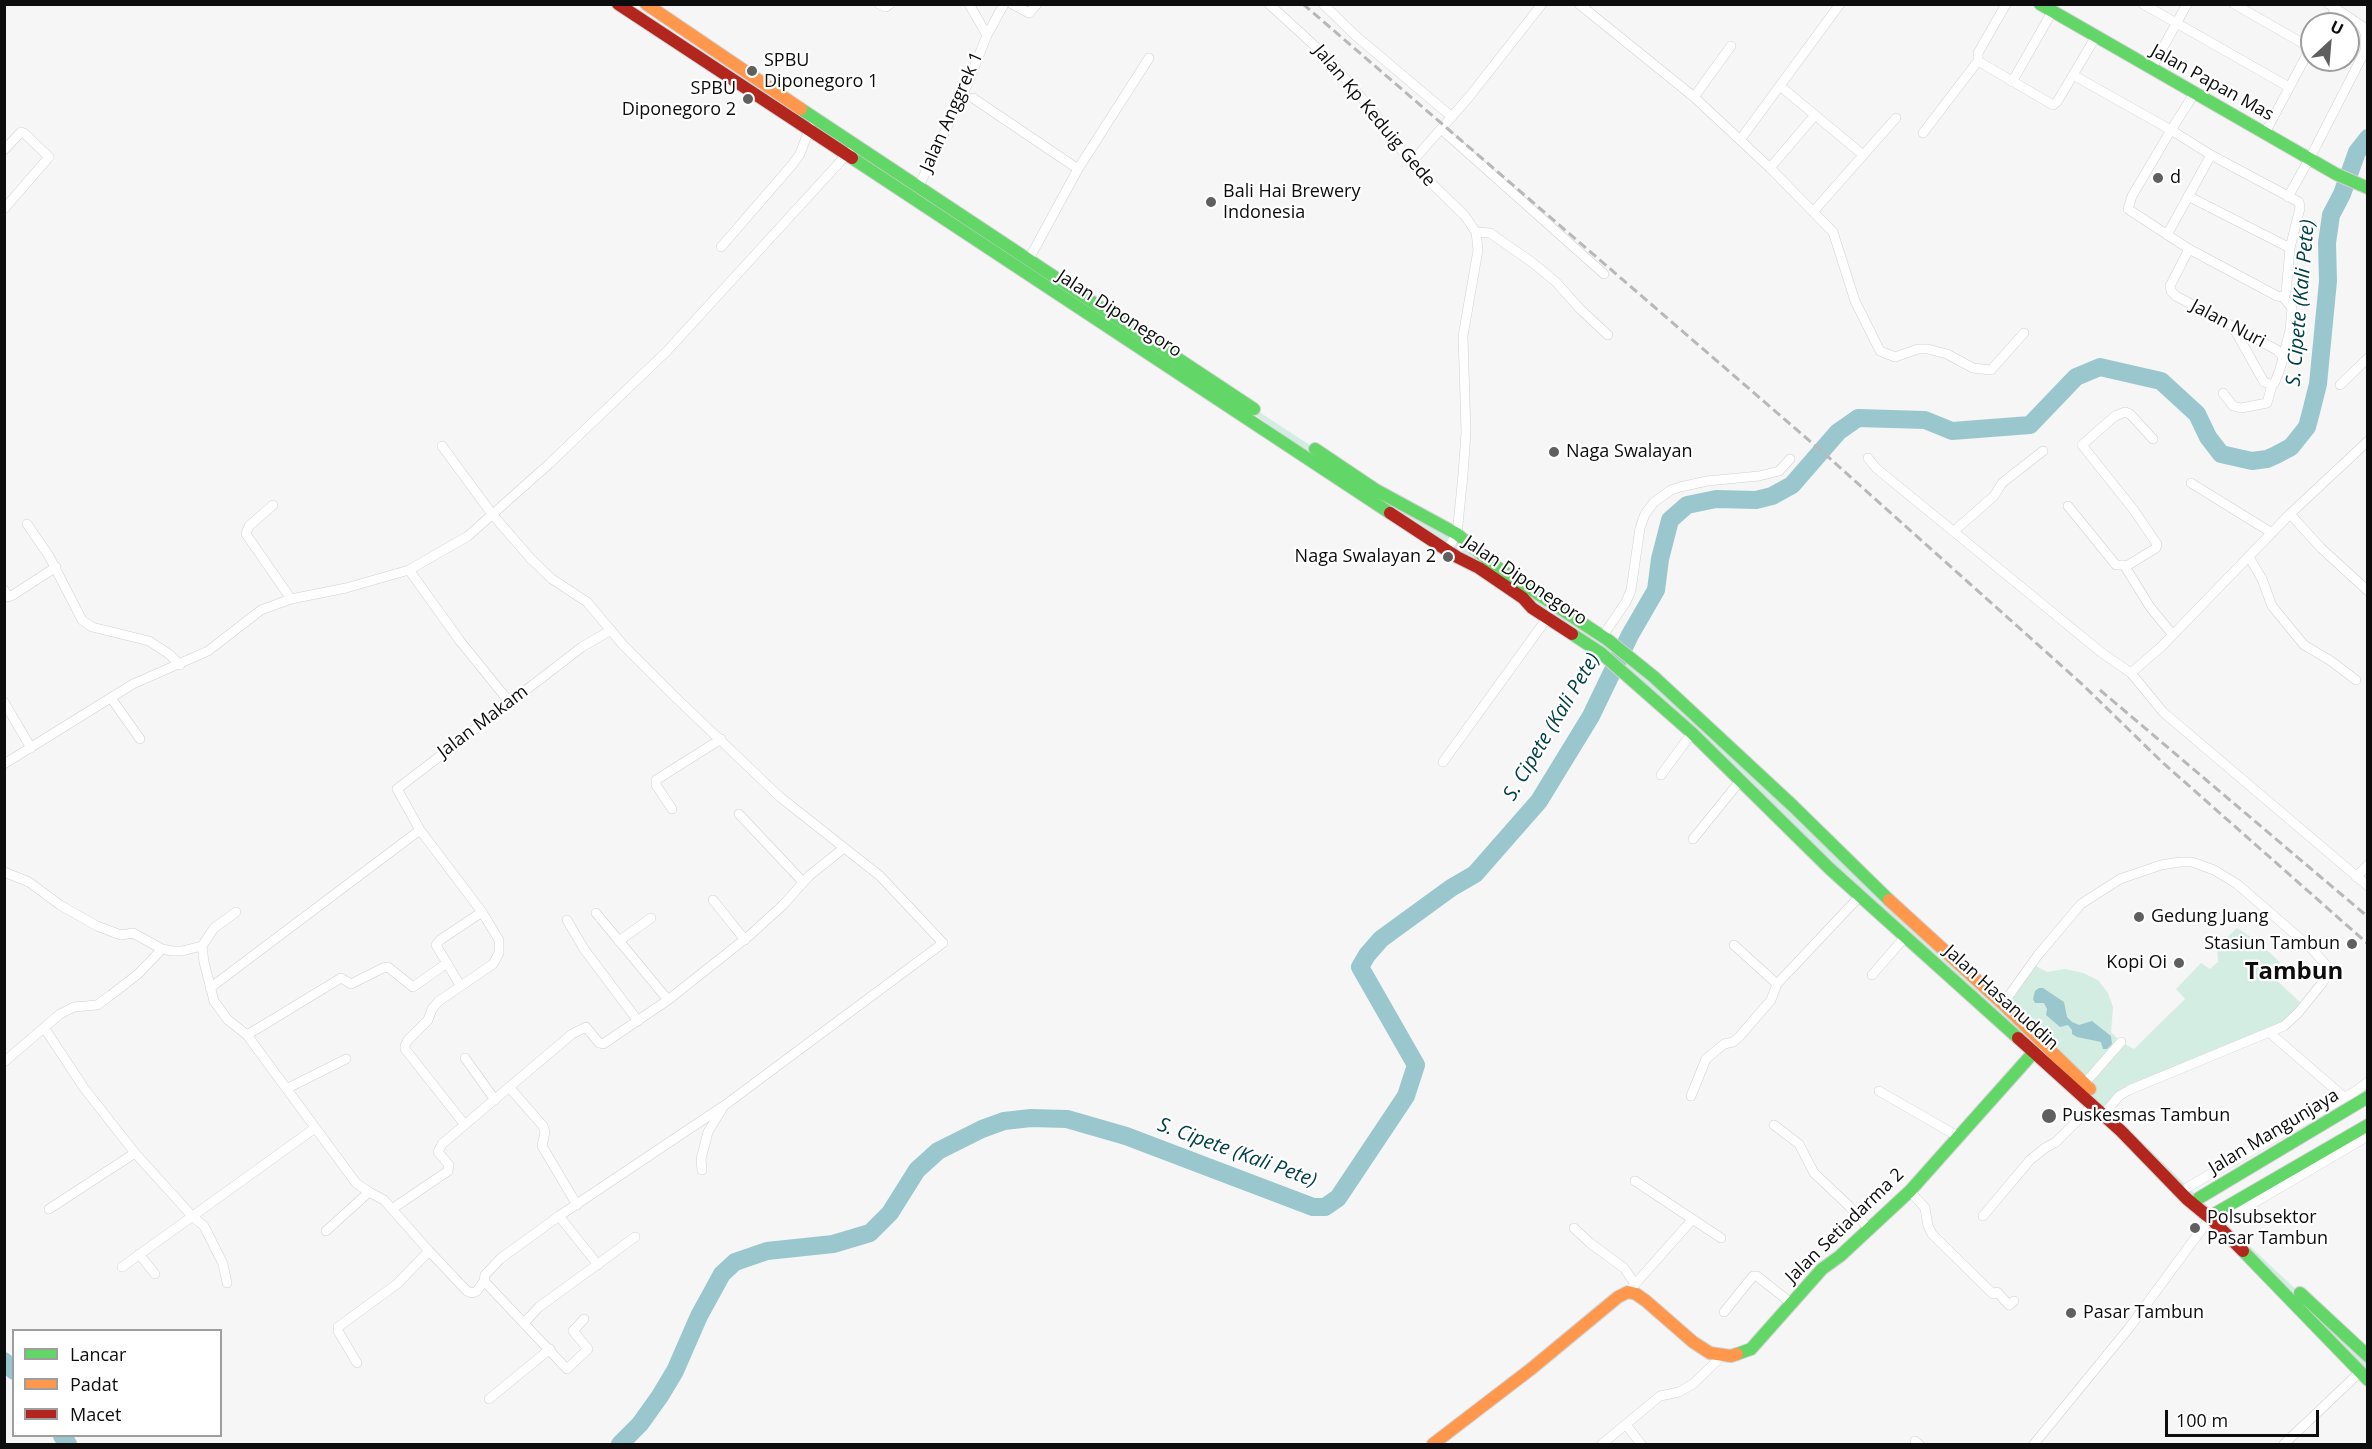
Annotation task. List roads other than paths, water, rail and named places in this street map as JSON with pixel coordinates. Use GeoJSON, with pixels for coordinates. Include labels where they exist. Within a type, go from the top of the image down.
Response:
{"type":"FeatureCollection","features":[{"type":"Feature","properties":{"kind":"main road","name":"Jalan Diponegoro"},"geometry":{"type":"LineString","coordinates":[[618,4],[1447,550],[1479,568],[1601,653]]}},
{"type":"Feature","properties":{"kind":"main road","name":"Jalan Diponegoro"},"geometry":{"type":"LineString","coordinates":[[646,4],[662,8],[814,119],[1377,490],[1458,534],[1494,565],[1605,639]]}},
{"type":"Feature","properties":{"kind":"main road","name":"Jalan Papan Mas"},"geometry":{"type":"LineString","coordinates":[[2040,4],[2194,94],[2336,174],[2364,187]]}},
{"type":"Feature","properties":{"kind":"main road"},"geometry":{"type":"LineString","coordinates":[[1548,617],[1555,604]]}},
{"type":"Feature","properties":{"kind":"main road","name":"Jalan Hasanuddin"},"geometry":{"type":"LineString","coordinates":[[1605,639],[1650,675],[1793,806],[1907,917],[2003,1004],[2085,1083],[2108,1109],[2199,1198],[2364,1376]]}},
{"type":"Feature","properties":{"kind":"main road","name":"Jalan Hasanuddin"},"geometry":{"type":"LineString","coordinates":[[1601,653],[1692,733],[1830,869],[2093,1105],[2187,1199],[2216,1218],[2367,1356]]}},
{"type":"Feature","properties":{"kind":"main road"},"geometry":{"type":"LineString","coordinates":[[1639,685],[1650,675]]}},
{"type":"Feature","properties":{"kind":"main road","name":"Jalan Setiadarma 2"},"geometry":{"type":"LineString","coordinates":[[1722,1356],[1737,1355],[1751,1349],[1822,1269],[1869,1230],[1910,1191],[2034,1052]]}},
{"type":"Feature","properties":{"kind":"main road","name":"Jalan Mangunjaya"},"geometry":{"type":"LineString","coordinates":[[2199,1198],[2367,1097]]}},
{"type":"Feature","properties":{"kind":"main road"},"geometry":{"type":"LineString","coordinates":[[2216,1218],[2367,1125]]}},
{"type":"Feature","properties":{"kind":"main road"},"geometry":{"type":"LineString","coordinates":[[1433,1444],[1531,1370],[1631,1288],[1694,1342],[1710,1353],[1722,1356]]}},
{"type":"Feature","properties":{"kind":"street"},"geometry":{"type":"LineString","coordinates":[[879,4],[885,7],[890,4]]}},
{"type":"Feature","properties":{"kind":"street","name":"Jalan Anggrek 1"},"geometry":{"type":"LineString","coordinates":[[918,188],[968,83],[987,35],[969,4]]}},
{"type":"Feature","properties":{"kind":"street"},"geometry":{"type":"LineString","coordinates":[[987,35],[1004,4]]}},
{"type":"Feature","properties":{"kind":"street"},"geometry":{"type":"LineString","coordinates":[[1012,4],[1029,13],[1037,4]]}},
{"type":"Feature","properties":{"kind":"street","name":"Jalan Kp Keduig Gede"},"geometry":{"type":"LineString","coordinates":[[1269,4],[1327,57],[1372,110],[1411,163],[1465,216],[1476,232]]}},
{"type":"Feature","properties":{"kind":"street"},"geometry":{"type":"LineString","coordinates":[[1323,4],[1356,36],[1452,117]]}},
{"type":"Feature","properties":{"kind":"street"},"geometry":{"type":"LineString","coordinates":[[1411,163],[1512,45],[1542,4]]}},
{"type":"Feature","properties":{"kind":"street"},"geometry":{"type":"LineString","coordinates":[[1579,4],[1694,97],[1770,168],[1833,232],[1855,301],[1880,351],[1884,354],[1900,356],[1918,349],[1928,349],[1947,354],[1973,368],[1990,369],[2024,333]]}},
{"type":"Feature","properties":{"kind":"street"},"geometry":{"type":"LineString","coordinates":[[1740,140],[1840,4]]}},
{"type":"Feature","properties":{"kind":"street"},"geometry":{"type":"LineString","coordinates":[[1923,133],[1978,62],[1977,56],[2006,4]]}},
{"type":"Feature","properties":{"kind":"street"},"geometry":{"type":"LineString","coordinates":[[2143,4],[2289,87]]}},
{"type":"Feature","properties":{"kind":"street"},"geometry":{"type":"LineString","coordinates":[[2151,69],[2187,4]]}},
{"type":"Feature","properties":{"kind":"street"},"geometry":{"type":"LineString","coordinates":[[2234,4],[2300,40]]}},
{"type":"Feature","properties":{"kind":"street"},"geometry":{"type":"LineString","coordinates":[[2288,196],[2365,51],[2365,33],[2362,26],[2331,6]]}},
{"type":"Feature","properties":{"kind":"street"},"geometry":{"type":"LineString","coordinates":[[2012,82],[2052,12]]}},
{"type":"Feature","properties":{"kind":"street"},"geometry":{"type":"LineString","coordinates":[[1978,62],[2053,105],[2095,38]]}},
{"type":"Feature","properties":{"kind":"street"},"geometry":{"type":"LineString","coordinates":[[1694,97],[1731,46]]}},
{"type":"Feature","properties":{"kind":"street"},"geometry":{"type":"LineString","coordinates":[[1029,259],[1078,169],[1149,58]]}},
{"type":"Feature","properties":{"kind":"street"},"geometry":{"type":"LineString","coordinates":[[2265,133],[2300,66]]}},
{"type":"Feature","properties":{"kind":"street"},"geometry":{"type":"LineString","coordinates":[[2073,75],[2300,204],[2290,248],[2286,293],[2283,297]]}},
{"type":"Feature","properties":{"kind":"street"},"geometry":{"type":"LineString","coordinates":[[1780,86],[1862,154]]}},
{"type":"Feature","properties":{"kind":"street"},"geometry":{"type":"LineString","coordinates":[[2194,94],[2171,130],[2128,210],[2189,249],[2277,296],[2283,297],[2292,308],[2290,330],[2283,357],[2267,403],[2241,408],[2233,406],[2223,393]]}},
{"type":"Feature","properties":{"kind":"street"},"geometry":{"type":"LineString","coordinates":[[973,98],[1078,169]]}},
{"type":"Feature","properties":{"kind":"street"},"geometry":{"type":"LineString","coordinates":[[1770,168],[1815,115]]}},
{"type":"Feature","properties":{"kind":"street"},"geometry":{"type":"LineString","coordinates":[[1813,212],[1896,118]]}},
{"type":"Feature","properties":{"kind":"street"},"geometry":{"type":"LineString","coordinates":[[722,247],[800,154],[814,119]]}},
{"type":"Feature","properties":{"kind":"street"},"geometry":{"type":"LineString","coordinates":[[1441,129],[1604,274]]}},
{"type":"Feature","properties":{"kind":"street"},"geometry":{"type":"LineString","coordinates":[[4,150],[21,132],[49,157],[4,209]]}},
{"type":"Feature","properties":{"kind":"street"},"geometry":{"type":"LineString","coordinates":[[4,764],[133,684],[208,651],[261,610],[291,599],[346,588],[409,570],[468,536],[549,464],[667,351],[854,145]]}},
{"type":"Feature","properties":{"kind":"street"},"geometry":{"type":"LineString","coordinates":[[2167,235],[2211,154]]}},
{"type":"Feature","properties":{"kind":"street"},"geometry":{"type":"LineString","coordinates":[[2188,196],[2290,248]]}},
{"type":"Feature","properties":{"kind":"street"},"geometry":{"type":"LineString","coordinates":[[1447,550],[1458,534],[1466,432],[1463,336],[1478,250],[1476,232],[1490,233],[1533,263],[1556,282],[1608,335]]}},
{"type":"Feature","properties":{"kind":"street","name":"Jalan Nuri"},"geometry":{"type":"LineString","coordinates":[[2189,249],[2170,286],[2171,291],[2281,352],[2283,357]]}},
{"type":"Feature","properties":{"kind":"street"},"geometry":{"type":"LineString","coordinates":[[2233,327],[2264,382],[2272,385]]}},
{"type":"Feature","properties":{"kind":"street"},"geometry":{"type":"LineString","coordinates":[[2340,385],[2367,358]]}},
{"type":"Feature","properties":{"kind":"street"},"geometry":{"type":"LineString","coordinates":[[2125,567],[2156,548],[2157,544],[2133,508],[2082,445],[2115,416],[2126,412],[2152,439]]}},
{"type":"Feature","properties":{"kind":"street"},"geometry":{"type":"LineString","coordinates":[[2131,673],[2173,635],[2290,514],[2367,441]]}},
{"type":"Feature","properties":{"kind":"street"},"geometry":{"type":"LineString","coordinates":[[202,946],[214,1001],[228,1020],[248,1035],[356,1183],[384,1200],[429,1251],[467,1291],[472,1293],[477,1291],[485,1275],[500,1259],[559,1216],[725,1105],[943,943],[892,887],[780,797],[673,695],[624,646],[587,602],[552,579],[531,559],[492,514],[442,446]]}},
{"type":"Feature","properties":{"kind":"street"},"geometry":{"type":"LineString","coordinates":[[1954,531],[1994,496],[2002,483],[2043,451]]}},
{"type":"Feature","properties":{"kind":"street"},"geometry":{"type":"LineString","coordinates":[[1868,458],[1881,472],[2102,653],[2131,673],[2163,711],[2367,886]]}},
{"type":"Feature","properties":{"kind":"street"},"geometry":{"type":"LineString","coordinates":[[1605,639],[1631,590],[1640,528],[1645,514],[1654,502],[1671,490],[1689,485],[1779,471],[1790,459]]}},
{"type":"Feature","properties":{"kind":"street"},"geometry":{"type":"LineString","coordinates":[[2191,483],[2272,533]]}},
{"type":"Feature","properties":{"kind":"street"},"geometry":{"type":"LineString","coordinates":[[273,505],[249,526],[246,534],[291,599]]}},
{"type":"Feature","properties":{"kind":"street"},"geometry":{"type":"LineString","coordinates":[[2068,506],[2116,566],[2122,564],[2125,567],[2150,607],[2173,635]]}},
{"type":"Feature","properties":{"kind":"street"},"geometry":{"type":"LineString","coordinates":[[2290,514],[2321,548],[2367,591]]}},
{"type":"Feature","properties":{"kind":"street"},"geometry":{"type":"LineString","coordinates":[[27,524],[56,567],[82,620],[92,627],[149,641],[169,654],[180,665]]}},
{"type":"Feature","properties":{"kind":"street"},"geometry":{"type":"LineString","coordinates":[[2249,557],[2262,579],[2272,606],[2304,645],[2331,661],[2356,680]]}},
{"type":"Feature","properties":{"kind":"street"},"geometry":{"type":"LineString","coordinates":[[4,590],[8,597],[13,595],[56,567]]}},
{"type":"Feature","properties":{"kind":"street"},"geometry":{"type":"LineString","coordinates":[[409,570],[460,641],[510,704]]}},
{"type":"Feature","properties":{"kind":"street"},"geometry":{"type":"LineString","coordinates":[[1443,762],[1548,617]]}},
{"type":"Feature","properties":{"kind":"street","name":"Jalan Makam"},"geometry":{"type":"LineString","coordinates":[[465,1125],[405,1049],[408,1040],[428,1020],[432,1009],[460,985],[493,964],[499,953],[499,940],[482,912],[420,830],[397,792],[397,787],[510,704],[582,647],[611,630]]}},
{"type":"Feature","properties":{"kind":"street"},"geometry":{"type":"LineString","coordinates":[[111,698],[140,739]]}},
{"type":"Feature","properties":{"kind":"street"},"geometry":{"type":"LineString","coordinates":[[4,702],[31,748]]}},
{"type":"Feature","properties":{"kind":"street"},"geometry":{"type":"LineString","coordinates":[[1661,775],[1692,733]]}},
{"type":"Feature","properties":{"kind":"street"},"geometry":{"type":"LineString","coordinates":[[672,809],[656,785],[656,780],[721,739]]}},
{"type":"Feature","properties":{"kind":"street"},"geometry":{"type":"LineString","coordinates":[[1693,839],[1740,780]]}},
{"type":"Feature","properties":{"kind":"street"},"geometry":{"type":"LineString","coordinates":[[739,814],[803,882]]}},
{"type":"Feature","properties":{"kind":"street"},"geometry":{"type":"LineString","coordinates":[[210,988],[420,830]]}},
{"type":"Feature","properties":{"kind":"street"},"geometry":{"type":"LineString","coordinates":[[392,1209],[448,1171],[448,1165],[438,1152],[440,1147],[583,1027],[589,1029],[599,1043],[603,1044],[638,1021],[745,940],[783,905],[803,882],[844,848]]}},
{"type":"Feature","properties":{"kind":"street"},"geometry":{"type":"LineString","coordinates":[[2003,1004],[2038,955],[2081,904],[2120,879],[2162,866],[2192,862],[2214,870],[2238,884],[2311,948],[2327,966],[2323,982],[2298,1013],[2284,1026],[2270,1034],[2129,1090],[2119,1096],[2108,1109]]}},
{"type":"Feature","properties":{"kind":"street"},"geometry":{"type":"LineString","coordinates":[[2356,876],[2367,865]]}},
{"type":"Feature","properties":{"kind":"street"},"geometry":{"type":"LineString","coordinates":[[4,872],[29,882],[60,905],[97,926],[121,935],[133,933],[162,949],[182,951],[202,946],[214,928],[236,912]]}},
{"type":"Feature","properties":{"kind":"street"},"geometry":{"type":"LineString","coordinates":[[1691,1096],[1706,1059],[1724,1044],[1733,1042],[1739,1037],[1771,1000],[1777,984],[1860,896]]}},
{"type":"Feature","properties":{"kind":"street"},"geometry":{"type":"LineString","coordinates":[[713,900],[745,940]]}},
{"type":"Feature","properties":{"kind":"street"},"geometry":{"type":"LineString","coordinates":[[460,985],[436,948],[437,943],[482,912]]}},
{"type":"Feature","properties":{"kind":"street"},"geometry":{"type":"LineString","coordinates":[[596,913],[668,1000]]}},
{"type":"Feature","properties":{"kind":"street"},"geometry":{"type":"LineString","coordinates":[[619,941],[651,918]]}},
{"type":"Feature","properties":{"kind":"street"},"geometry":{"type":"LineString","coordinates":[[567,920],[584,949],[638,1021]]}},
{"type":"Feature","properties":{"kind":"street"},"geometry":{"type":"LineString","coordinates":[[1872,975],[1905,937]]}},
{"type":"Feature","properties":{"kind":"street"},"geometry":{"type":"LineString","coordinates":[[1734,945],[1777,984]]}},
{"type":"Feature","properties":{"kind":"street"},"geometry":{"type":"LineString","coordinates":[[4,1062],[60,1014],[74,1007],[97,1005],[111,995],[138,974],[162,949]]}},
{"type":"Feature","properties":{"kind":"street"},"geometry":{"type":"LineString","coordinates":[[248,1035],[341,978],[351,984],[388,967],[413,987],[447,963]]}},
{"type":"Feature","properties":{"kind":"street"},"geometry":{"type":"LineString","coordinates":[[45,1029],[84,1088],[135,1152],[192,1216],[204,1226],[223,1264],[227,1283]]}},
{"type":"Feature","properties":{"kind":"street"},"geometry":{"type":"LineString","coordinates":[[2270,1034],[2344,1097]]}},
{"type":"Feature","properties":{"kind":"street"},"geometry":{"type":"LineString","coordinates":[[2085,1083],[2121,1042]]}},
{"type":"Feature","properties":{"kind":"street"},"geometry":{"type":"LineString","coordinates":[[465,1058],[495,1100]]}},
{"type":"Feature","properties":{"kind":"street"},"geometry":{"type":"LineString","coordinates":[[288,1088],[346,1059]]}},
{"type":"Feature","properties":{"kind":"street"},"geometry":{"type":"LineString","coordinates":[[2188,1187],[2367,1082]]}},
{"type":"Feature","properties":{"kind":"street"},"geometry":{"type":"LineString","coordinates":[[509,1087],[543,1126],[545,1132],[542,1146],[577,1205]]}},
{"type":"Feature","properties":{"kind":"street"},"geometry":{"type":"LineString","coordinates":[[1879,1091],[1959,1137]]}},
{"type":"Feature","properties":{"kind":"street"},"geometry":{"type":"LineString","coordinates":[[702,1170],[701,1159],[708,1132],[725,1105]]}},
{"type":"Feature","properties":{"kind":"street"},"geometry":{"type":"LineString","coordinates":[[1983,1216],[2030,1160],[2044,1148],[2056,1142],[2093,1105]]}},
{"type":"Feature","properties":{"kind":"street"},"geometry":{"type":"LineString","coordinates":[[1774,1125],[1799,1144],[1814,1173],[1849,1206],[1869,1230]]}},
{"type":"Feature","properties":{"kind":"street"},"geometry":{"type":"LineString","coordinates":[[122,1267],[315,1128]]}},
{"type":"Feature","properties":{"kind":"street"},"geometry":{"type":"LineString","coordinates":[[2034,1444],[2216,1218],[2367,1136]]}},
{"type":"Feature","properties":{"kind":"street"},"geometry":{"type":"LineString","coordinates":[[49,1209],[135,1152]]}},
{"type":"Feature","properties":{"kind":"street"},"geometry":{"type":"LineString","coordinates":[[1635,1181],[1721,1238]]}},
{"type":"Feature","properties":{"kind":"street"},"geometry":{"type":"LineString","coordinates":[[1910,1191],[1925,1208],[1928,1226],[1932,1233],[1993,1294],[1997,1292],[2009,1305],[2014,1301]]}},
{"type":"Feature","properties":{"kind":"street"},"geometry":{"type":"LineString","coordinates":[[326,1231],[369,1192]]}},
{"type":"Feature","properties":{"kind":"street"},"geometry":{"type":"LineString","coordinates":[[559,1216],[598,1265]]}},
{"type":"Feature","properties":{"kind":"street"},"geometry":{"type":"LineString","coordinates":[[1574,1228],[1624,1268],[1631,1288],[1692,1220]]}},
{"type":"Feature","properties":{"kind":"street"},"geometry":{"type":"LineString","coordinates":[[524,1323],[539,1307],[635,1237]]}},
{"type":"Feature","properties":{"kind":"street"},"geometry":{"type":"LineString","coordinates":[[357,1363],[338,1331],[338,1327],[397,1284],[429,1251]]}},
{"type":"Feature","properties":{"kind":"street"},"geometry":{"type":"LineString","coordinates":[[139,1254],[155,1274]]}},
{"type":"Feature","properties":{"kind":"street"},"geometry":{"type":"LineString","coordinates":[[1724,1312],[1753,1276],[1757,1276],[1791,1303]]}},
{"type":"Feature","properties":{"kind":"street"},"geometry":{"type":"LineString","coordinates":[[484,1281],[568,1369],[588,1349],[573,1331],[584,1319]]}},
{"type":"Feature","properties":{"kind":"street"},"geometry":{"type":"LineString","coordinates":[[489,1399],[550,1349]]}},
{"type":"Feature","properties":{"kind":"street"},"geometry":{"type":"LineString","coordinates":[[1602,1444],[1627,1426],[1660,1396],[1679,1392],[1693,1384],[1722,1356]]}},
{"type":"Feature","properties":{"kind":"street"},"geometry":{"type":"LineString","coordinates":[[2284,1444],[2364,1376]]}},
{"type":"Feature","properties":{"kind":"street"},"geometry":{"type":"LineString","coordinates":[[1627,1426],[1641,1444]]}},
{"type":"Feature","properties":{"kind":"water"},"geometry":{"type":"Polygon","coordinates":[[[2043,988],[2064,1002],[2067,1017],[2072,1022],[2079,1025],[2092,1021],[2111,1036],[2112,1044],[2107,1049],[2103,1049],[2101,1042],[2072,1034],[2068,1025],[2060,1027],[2046,1015],[2047,1009],[2044,1003],[2035,1003],[2033,999],[2035,991],[2043,988]]]}},
{"type":"Feature","properties":{"kind":"waterway","name":"S. Cipete (Kali Pete)"},"geometry":{"type":"LineString","coordinates":[[620,1444],[640,1424],[660,1396],[675,1371],[699,1316],[722,1274],[735,1262],[767,1251],[833,1244],[870,1233],[890,1213],[917,1170],[938,1151],[982,1129],[1004,1121],[1031,1118],[1067,1119],[1126,1136],[1313,1207],[1325,1207],[1338,1198],[1406,1096],[1416,1065],[1360,967],[1381,939],[1451,888],[1475,874],[1539,801],[1591,716],[1630,635],[1656,590],[1660,559],[1670,520],[1687,505],[1716,499],[1756,500],[1772,496],[1792,485],[1838,432],[1858,418],[1925,420],[1952,431],[2030,425],[2076,377],[2100,367],[2161,381],[2197,414],[2208,437],[2221,454],[2252,461],[2267,459],[2291,447],[2307,427],[2318,384],[2328,281],[2327,243],[2331,215],[2342,194],[2357,152],[2368,138]]}},
{"type":"Feature","properties":{"kind":"waterway","name":"S. Cipete (Kali Pete)"},"geometry":{"type":"LineString","coordinates":[[4,1361],[12,1369]]}},
{"type":"Feature","properties":{"kind":"waterway","name":"S. Cipete (Kali Pete)"},"geometry":{"type":"LineString","coordinates":[[63,1437],[68,1444]]}},
{"type":"Feature","properties":{"kind":"railway"},"geometry":{"type":"LineString","coordinates":[[1303,4],[1826,455],[2084,686],[2162,762],[2368,944]]}},
{"type":"Feature","properties":{"kind":"railway"},"geometry":{"type":"LineString","coordinates":[[2100,690],[2368,917]]}},
{"type":"Feature","properties":{"kind":"place","name":"SPBU Diponegoro 1"},"geometry":{"type":"Point","coordinates":[752,71]}},
{"type":"Feature","properties":{"kind":"place","name":"SPBU Diponegoro 2"},"geometry":{"type":"Point","coordinates":[748,99]}},
{"type":"Feature","properties":{"kind":"place","name":"d"},"geometry":{"type":"Point","coordinates":[2158,178]}},
{"type":"Feature","properties":{"kind":"place","name":"Bali Hai Brewery Indonesia"},"geometry":{"type":"Point","coordinates":[1211,202]}},
{"type":"Feature","properties":{"kind":"place","name":"Naga Swalayan"},"geometry":{"type":"Point","coordinates":[1554,452]}},
{"type":"Feature","properties":{"kind":"place","name":"Naga Swalayan 2"},"geometry":{"type":"Point","coordinates":[1448,557]}},
{"type":"Feature","properties":{"kind":"place","name":"Gedung Juang"},"geometry":{"type":"Point","coordinates":[2139,917]}},
{"type":"Feature","properties":{"kind":"place","name":"Stasiun Tambun"},"geometry":{"type":"Point","coordinates":[2352,944]}},
{"type":"Feature","properties":{"kind":"place","name":"Kopi Oi"},"geometry":{"type":"Point","coordinates":[2179,963]}},
{"type":"Feature","properties":{"kind":"place","name":"Puskesmas Tambun"},"geometry":{"type":"Point","coordinates":[2049,1116]}},
{"type":"Feature","properties":{"kind":"place","name":"Polsubsektor Pasar Tambun"},"geometry":{"type":"Point","coordinates":[2195,1228]}},
{"type":"Feature","properties":{"kind":"place","name":"Pasar Tambun"},"geometry":{"type":"Point","coordinates":[2071,1313]}},
{"type":"Feature","properties":{"kind":"district","name":"Tambun"},"geometry":{"type":"Point","coordinates":[2294,972]}}]}
